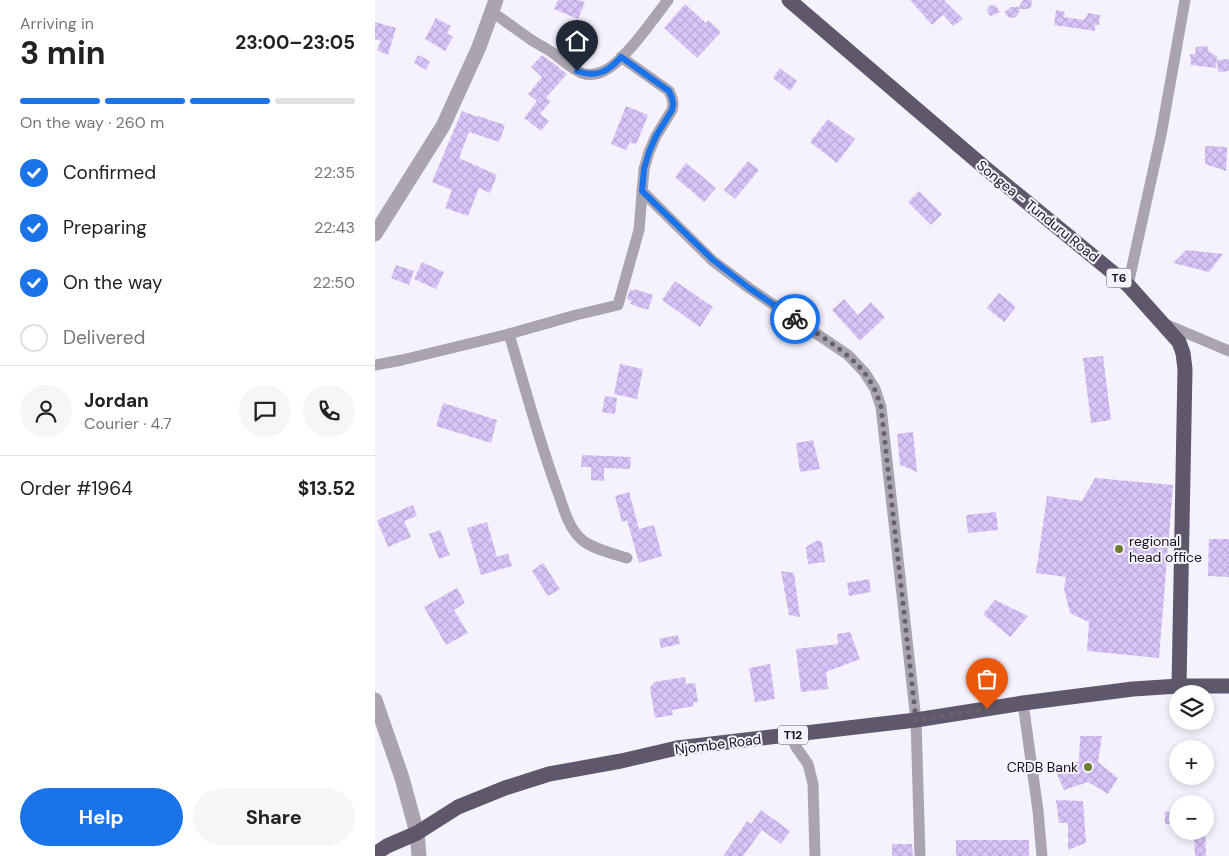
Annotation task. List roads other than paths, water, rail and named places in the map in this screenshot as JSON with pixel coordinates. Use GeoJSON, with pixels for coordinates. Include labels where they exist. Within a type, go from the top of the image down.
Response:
{"type":"FeatureCollection","features":[{"type":"Feature","properties":{"kind":"highway","name":"Songea - Tunduru Road"},"geometry":{"type":"LineString","coordinates":[[789,0],[984,167],[1128,285],[1179,342],[1185,368],[1179,685]]}},
{"type":"Feature","properties":{"kind":"highway","name":"Njombe Road"},"geometry":{"type":"LineString","coordinates":[[1214,686],[1229,686]]}},
{"type":"Feature","properties":{"kind":"highway","name":"Njombe Road"},"geometry":{"type":"LineString","coordinates":[[375,854],[387,846],[417,833],[458,807],[505,788],[549,774],[621,761],[677,748],[916,720],[1023,703],[1133,689],[1169,687]]}},
{"type":"Feature","properties":{"kind":"street"},"geometry":{"type":"LineString","coordinates":[[494,6],[508,23],[577,71],[593,74],[605,71],[616,63],[668,0]]}},
{"type":"Feature","properties":{"kind":"street"},"geometry":{"type":"LineString","coordinates":[[1128,285],[1161,135],[1185,0]]}},
{"type":"Feature","properties":{"kind":"street"},"geometry":{"type":"LineString","coordinates":[[377,227],[443,126],[479,47],[494,6]]}},
{"type":"Feature","properties":{"kind":"street"},"geometry":{"type":"LineString","coordinates":[[375,365],[509,334],[618,305],[639,230],[644,169],[656,136],[672,110],[673,104],[669,91],[621,57]]}},
{"type":"Feature","properties":{"kind":"street"},"geometry":{"type":"LineString","coordinates":[[642,191],[713,260],[749,288],[848,355],[865,373],[875,389],[881,407],[916,720],[921,856]]}},
{"type":"Feature","properties":{"kind":"street"},"geometry":{"type":"LineString","coordinates":[[1163,323],[1229,351]]}},
{"type":"Feature","properties":{"kind":"street"},"geometry":{"type":"LineString","coordinates":[[509,334],[550,470],[568,519],[581,540],[591,546],[627,558]]}},
{"type":"Feature","properties":{"kind":"street"},"geometry":{"type":"LineString","coordinates":[[375,700],[403,778],[417,833],[419,856]]}},
{"type":"Feature","properties":{"kind":"street"},"geometry":{"type":"LineString","coordinates":[[1023,703],[1038,811],[1042,856]]}},
{"type":"Feature","properties":{"kind":"street"},"geometry":{"type":"LineString","coordinates":[[790,735],[808,764],[813,784],[815,856]]}},
{"type":"Feature","properties":{"kind":"place","name":"regional head office"},"geometry":{"type":"Point","coordinates":[1119,549]}},
{"type":"Feature","properties":{"kind":"place","name":"CRDB Bank"},"geometry":{"type":"Point","coordinates":[1088,767]}}]}
